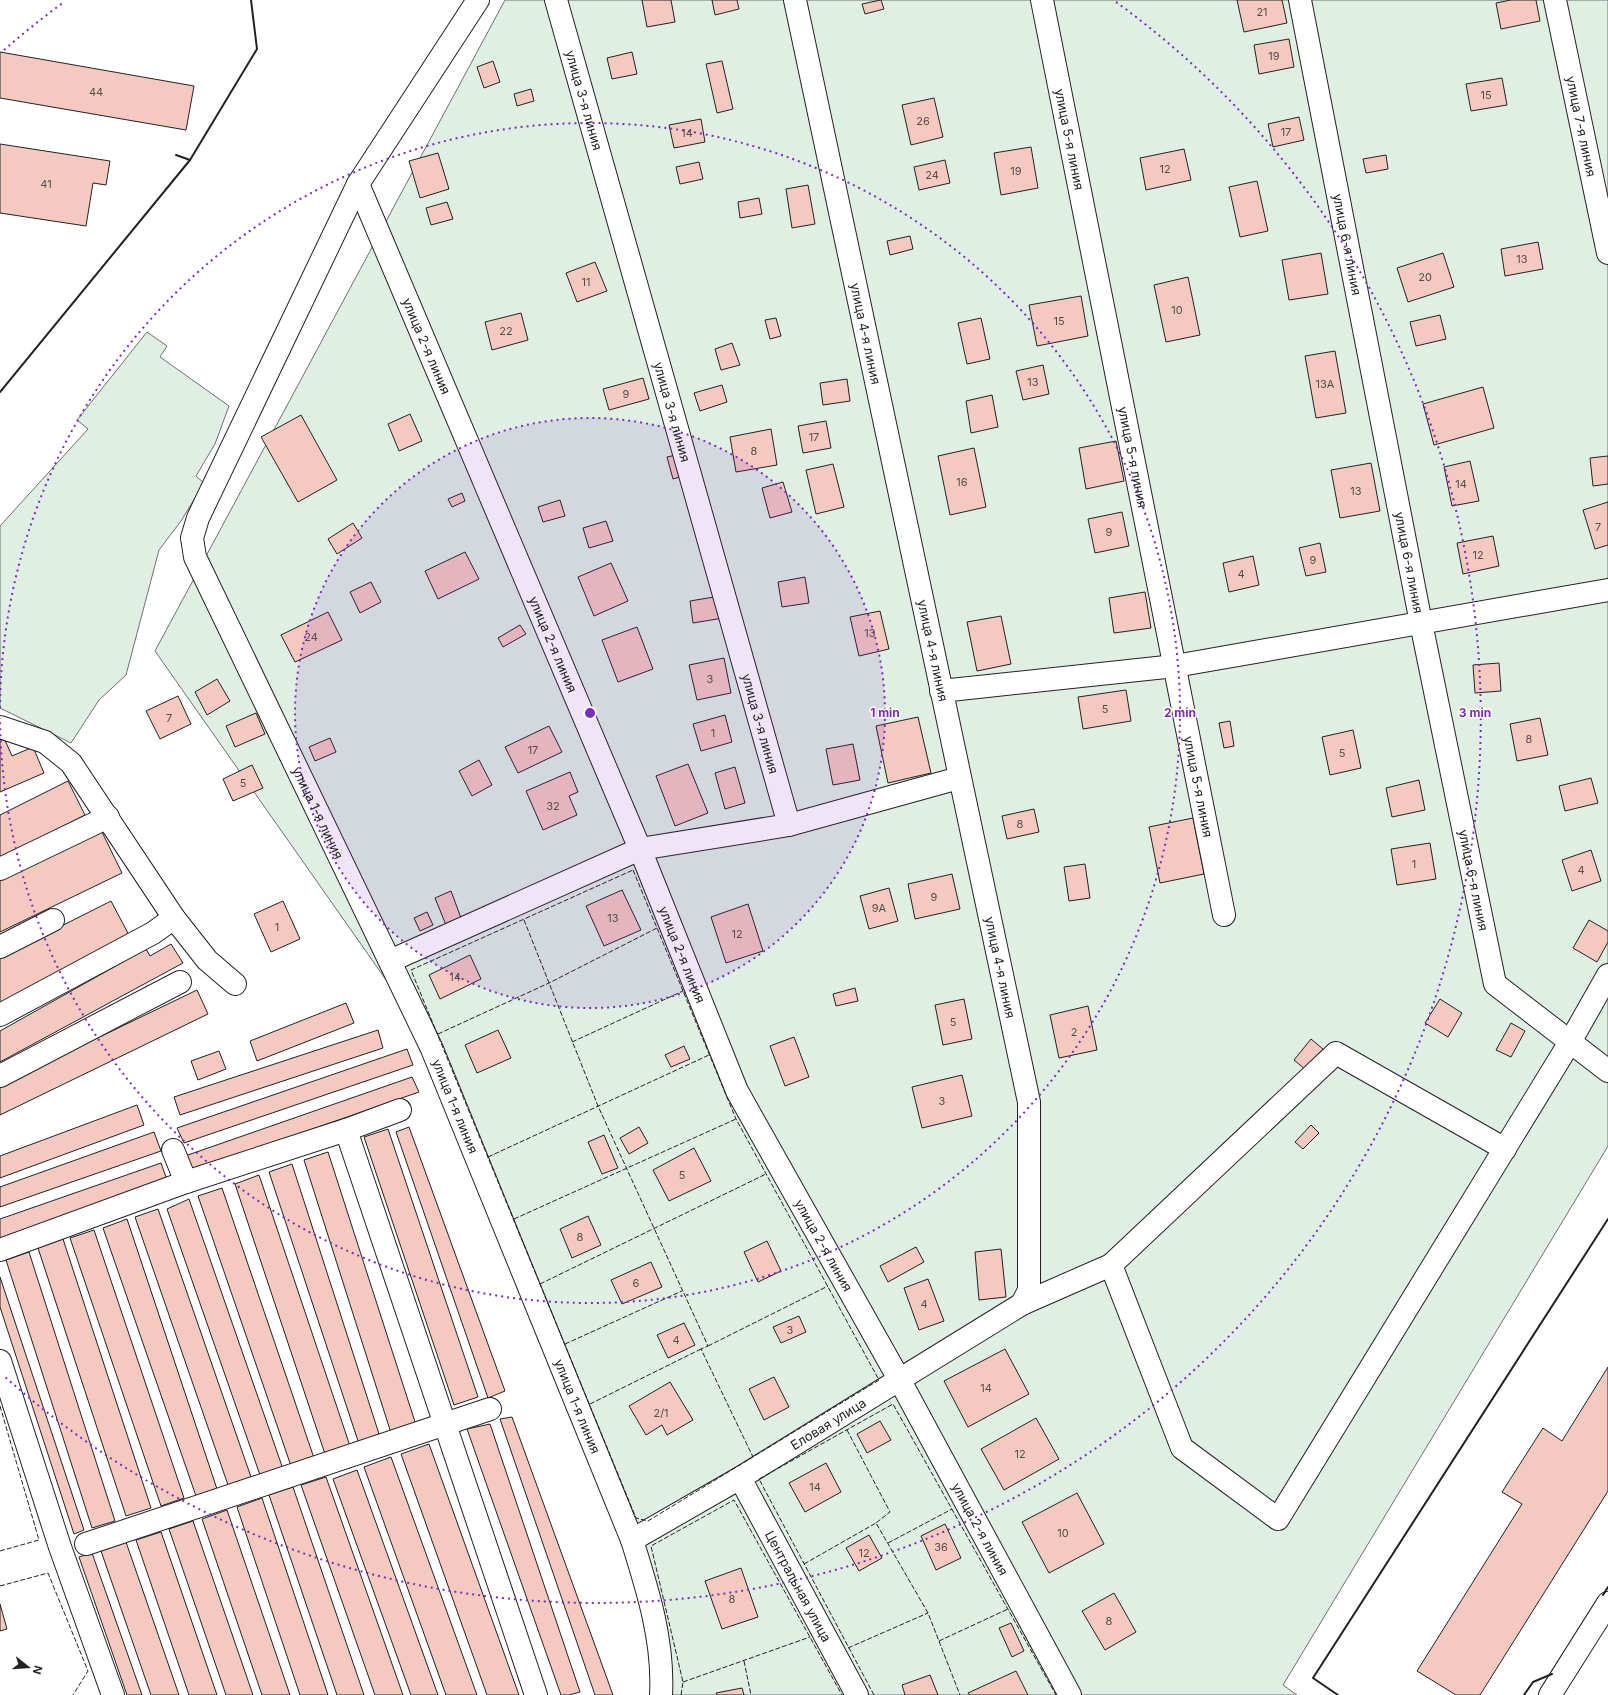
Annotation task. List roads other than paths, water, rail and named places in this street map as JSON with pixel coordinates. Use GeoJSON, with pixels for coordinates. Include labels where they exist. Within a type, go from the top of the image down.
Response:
{"type":"FeatureCollection","features":[{"type":"Feature","properties":{"kind":"street"},"geometry":{"type":"LineString","coordinates":[[358,184],[478,0]]}},
{"type":"Feature","properties":{"kind":"street","name":"улица 3-я линия"},"geometry":{"type":"LineString","coordinates":[[556,0],[789,825]]}},
{"type":"Feature","properties":{"kind":"street","name":"улица 4-я линия"},"geometry":{"type":"LineString","coordinates":[[795,0],[1029,1102],[1029,1290],[1022,1304]]}},
{"type":"Feature","properties":{"kind":"street","name":"улица 5-я линия"},"geometry":{"type":"LineString","coordinates":[[1042,0],[1224,915]]}},
{"type":"Feature","properties":{"kind":"street","name":"улица 6-я линия"},"geometry":{"type":"LineString","coordinates":[[1300,0],[1421,623],[1495,984],[1608,1071]]}},
{"type":"Feature","properties":{"kind":"street","name":"улица 7-я линия"},"geometry":{"type":"LineString","coordinates":[[1555,0],[1608,253]]}},
{"type":"Feature","properties":{"kind":"street","name":"улица 1-я линия"},"geometry":{"type":"LineString","coordinates":[[358,184],[198,518],[192,538],[195,557],[432,1049],[632,1540],[650,1597],[663,1669],[661,1695]]}},
{"type":"Feature","properties":{"kind":"street","name":"улица 2-я линия"},"geometry":{"type":"LineString","coordinates":[[358,184],[640,849],[737,1091],[899,1379],[1070,1695]]}},
{"type":"Feature","properties":{"kind":"street"},"geometry":{"type":"LineString","coordinates":[[941,691],[1175,666],[1608,590]]}},
{"type":"Feature","properties":{"kind":"street"},"geometry":{"type":"LineString","coordinates":[[0,727],[45,742],[71,763],[174,918],[207,960],[235,984]]}},
{"type":"Feature","properties":{"kind":"street"},"geometry":{"type":"LineString","coordinates":[[390,961],[640,849],[789,825],[960,778]]}},
{"type":"Feature","properties":{"kind":"street"},"geometry":{"type":"LineString","coordinates":[[0,869],[108,817]]}},
{"type":"Feature","properties":{"kind":"street"},"geometry":{"type":"LineString","coordinates":[[0,1015],[153,933],[174,918]]}},
{"type":"Feature","properties":{"kind":"street"},"geometry":{"type":"LineString","coordinates":[[0,947],[53,920]]}},
{"type":"Feature","properties":{"kind":"street"},"geometry":{"type":"LineString","coordinates":[[1111,1265],[1182,1448],[1278,1520],[1570,1042],[1608,975]]}},
{"type":"Feature","properties":{"kind":"street"},"geometry":{"type":"LineString","coordinates":[[0,1076],[180,982]]}},
{"type":"Feature","properties":{"kind":"street","name":"Еловая улица"},"geometry":{"type":"LineString","coordinates":[[632,1540],[740,1478],[1022,1304],[1111,1265],[1336,1053],[1505,1149]]}},
{"type":"Feature","properties":{"kind":"street"},"geometry":{"type":"LineString","coordinates":[[0,1250],[186,1182],[346,1130],[400,1110]]}},
{"type":"Feature","properties":{"kind":"street"},"geometry":{"type":"LineString","coordinates":[[346,1130],[536,1695]]}},
{"type":"Feature","properties":{"kind":"street"},"geometry":{"type":"LineString","coordinates":[[173,1150],[186,1182]]}},
{"type":"Feature","properties":{"kind":"street"},"geometry":{"type":"LineString","coordinates":[[0,1361],[60,1547],[113,1695]]}},
{"type":"Feature","properties":{"kind":"street"},"geometry":{"type":"LineString","coordinates":[[86,1544],[490,1409]]}},
{"type":"Feature","properties":{"kind":"street","name":"Центральная улица"},"geometry":{"type":"LineString","coordinates":[[740,1478],[857,1695]]}},
{"type":"Feature","properties":{"kind":"street"},"geometry":{"type":"LineString","coordinates":[[1550,1695],[1608,1603]]}}]}
